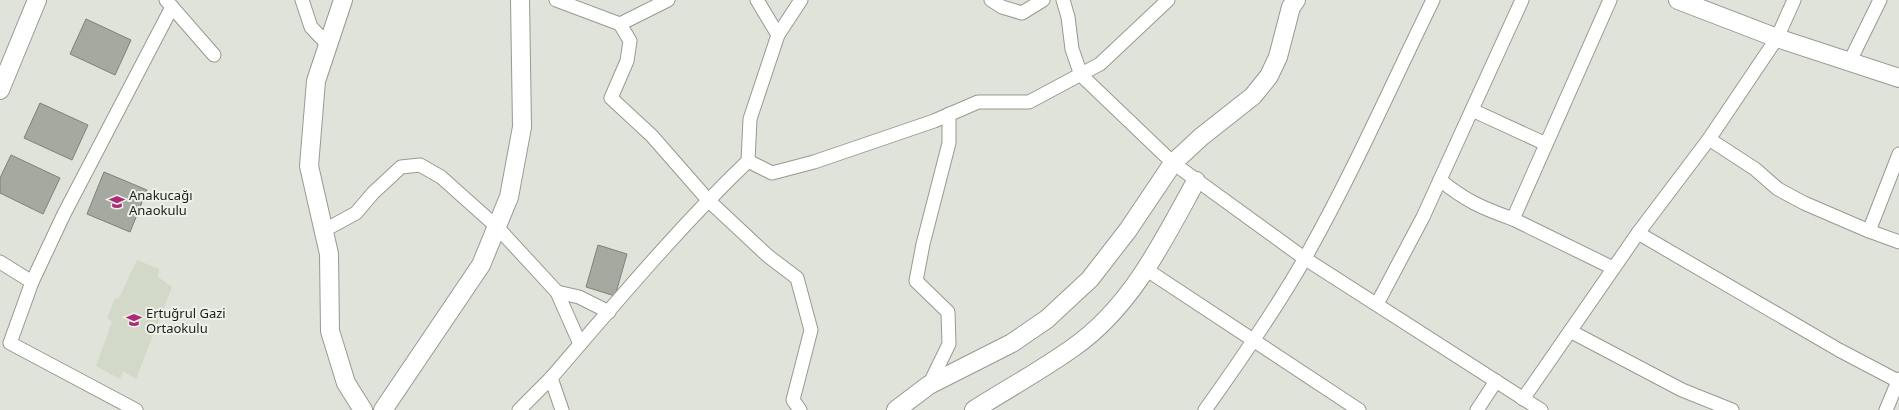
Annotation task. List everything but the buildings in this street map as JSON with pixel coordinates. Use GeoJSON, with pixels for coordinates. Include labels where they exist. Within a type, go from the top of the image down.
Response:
{"type":"FeatureCollection","features":[{"type":"Feature","properties":{"kind":"street"},"geometry":{"type":"LineString","coordinates":[[0,90],[37,0]]}},
{"type":"Feature","properties":{"kind":"street"},"geometry":{"type":"LineString","coordinates":[[302,0],[311,26],[328,45]]}},
{"type":"Feature","properties":{"kind":"street"},"geometry":{"type":"LineString","coordinates":[[343,0],[316,81],[309,166],[328,254],[330,331],[346,383],[363,410]]}},
{"type":"Feature","properties":{"kind":"street"},"geometry":{"type":"LineString","coordinates":[[384,410],[481,265],[509,197],[522,127],[520,0]]}},
{"type":"Feature","properties":{"kind":"street"},"geometry":{"type":"LineString","coordinates":[[556,0],[620,24],[630,41],[627,61],[611,98],[652,136],[708,200],[768,256],[797,278],[811,330],[793,400],[800,410]]}},
{"type":"Feature","properties":{"kind":"street"},"geometry":{"type":"LineString","coordinates":[[620,24],[668,0]]}},
{"type":"Feature","properties":{"kind":"street"},"geometry":{"type":"LineString","coordinates":[[757,0],[778,35]]}},
{"type":"Feature","properties":{"kind":"street"},"geometry":{"type":"LineString","coordinates":[[519,410],[551,378],[708,200],[748,161],[750,119],[778,35],[801,0]]}},
{"type":"Feature","properties":{"kind":"street"},"geometry":{"type":"LineString","coordinates":[[991,0],[1002,7],[1022,13],[1043,0]]}},
{"type":"Feature","properties":{"kind":"street"},"geometry":{"type":"LineString","coordinates":[[1063,0],[1068,17],[1072,49],[1081,75],[1173,163],[1304,258],[1541,410]]}},
{"type":"Feature","properties":{"kind":"street"},"geometry":{"type":"LineString","coordinates":[[748,161],[772,173],[814,162],[949,114],[978,102],[1029,102],[1100,64],[1168,0]]}},
{"type":"Feature","properties":{"kind":"street"},"geometry":{"type":"LineString","coordinates":[[896,410],[929,385],[1012,343],[1047,319],[1090,279],[1128,230],[1173,163],[1252,96],[1269,76],[1278,57],[1291,7],[1296,0]]}},
{"type":"Feature","properties":{"kind":"street"},"geometry":{"type":"LineString","coordinates":[[1205,410],[1254,342],[1304,258],[1329,213],[1433,0]]}},
{"type":"Feature","properties":{"kind":"street"},"geometry":{"type":"LineString","coordinates":[[1377,304],[1423,216],[1522,0]]}},
{"type":"Feature","properties":{"kind":"street"},"geometry":{"type":"LineString","coordinates":[[1513,219],[1610,0]]}},
{"type":"Feature","properties":{"kind":"street"},"geometry":{"type":"LineString","coordinates":[[1523,399],[1638,232],[1709,139],[1777,38],[1794,0]]}},
{"type":"Feature","properties":{"kind":"street"},"geometry":{"type":"LineString","coordinates":[[1850,61],[1880,0]]}},
{"type":"Feature","properties":{"kind":"street"},"geometry":{"type":"LineString","coordinates":[[1686,1],[1777,38],[1899,78]]}},
{"type":"Feature","properties":{"kind":"street"},"geometry":{"type":"LineString","coordinates":[[136,410],[10,343],[32,282],[64,214],[169,4],[214,55]]}},
{"type":"Feature","properties":{"kind":"street"},"geometry":{"type":"LineString","coordinates":[[1472,110],[1546,144]]}},
{"type":"Feature","properties":{"kind":"street"},"geometry":{"type":"LineString","coordinates":[[929,385],[949,344],[948,312],[916,281],[922,244],[949,143],[949,114]]}},
{"type":"Feature","properties":{"kind":"street"},"geometry":{"type":"LineString","coordinates":[[1709,139],[1755,169],[1778,189],[1804,203],[1869,231],[1899,242]]}},
{"type":"Feature","properties":{"kind":"street"},"geometry":{"type":"LineString","coordinates":[[1869,231],[1899,154]]}},
{"type":"Feature","properties":{"kind":"street"},"geometry":{"type":"LineString","coordinates":[[323,231],[356,213],[373,193],[401,167],[420,164],[441,177],[497,227],[557,292],[580,344]]}},
{"type":"Feature","properties":{"kind":"street"},"geometry":{"type":"LineString","coordinates":[[1440,180],[1466,200],[1482,208],[1513,219],[1613,268]]}},
{"type":"Feature","properties":{"kind":"street"},"geometry":{"type":"LineString","coordinates":[[974,410],[1075,346],[1103,322],[1147,270],[1196,181]]}},
{"type":"Feature","properties":{"kind":"street"},"geometry":{"type":"LineString","coordinates":[[1638,232],[1839,350],[1899,380],[1886,410]]}},
{"type":"Feature","properties":{"kind":"street"},"geometry":{"type":"LineString","coordinates":[[0,262],[32,282]]}},
{"type":"Feature","properties":{"kind":"street"},"geometry":{"type":"LineString","coordinates":[[1147,270],[1359,410]]}},
{"type":"Feature","properties":{"kind":"street"},"geometry":{"type":"LineString","coordinates":[[557,292],[579,297],[609,312]]}},
{"type":"Feature","properties":{"kind":"street"},"geometry":{"type":"LineString","coordinates":[[1570,331],[1682,390],[1732,410]]}},
{"type":"Feature","properties":{"kind":"street"},"geometry":{"type":"LineString","coordinates":[[551,378],[562,410]]}},
{"type":"Feature","properties":{"kind":"street"},"geometry":{"type":"LineString","coordinates":[[1477,410],[1496,381]]}},
{"type":"Feature","properties":{"kind":"shaded area","name":"Ertuğrul Gazi Ortaokulu"},"geometry":{"type":"Polygon","coordinates":[[[137,260],[159,269],[158,277],[172,287],[136,379],[123,371],[120,379],[96,366],[112,322],[107,318],[115,299],[119,298],[137,260]]]}},
{"type":"Feature","properties":{"kind":"place","name":"Anakucağı Anaokulu"},"geometry":{"type":"Point","coordinates":[117,202]}},
{"type":"Feature","properties":{"kind":"place","name":"Ertuğrul Gazi Ortaokulu"},"geometry":{"type":"Point","coordinates":[134,320]}}]}
